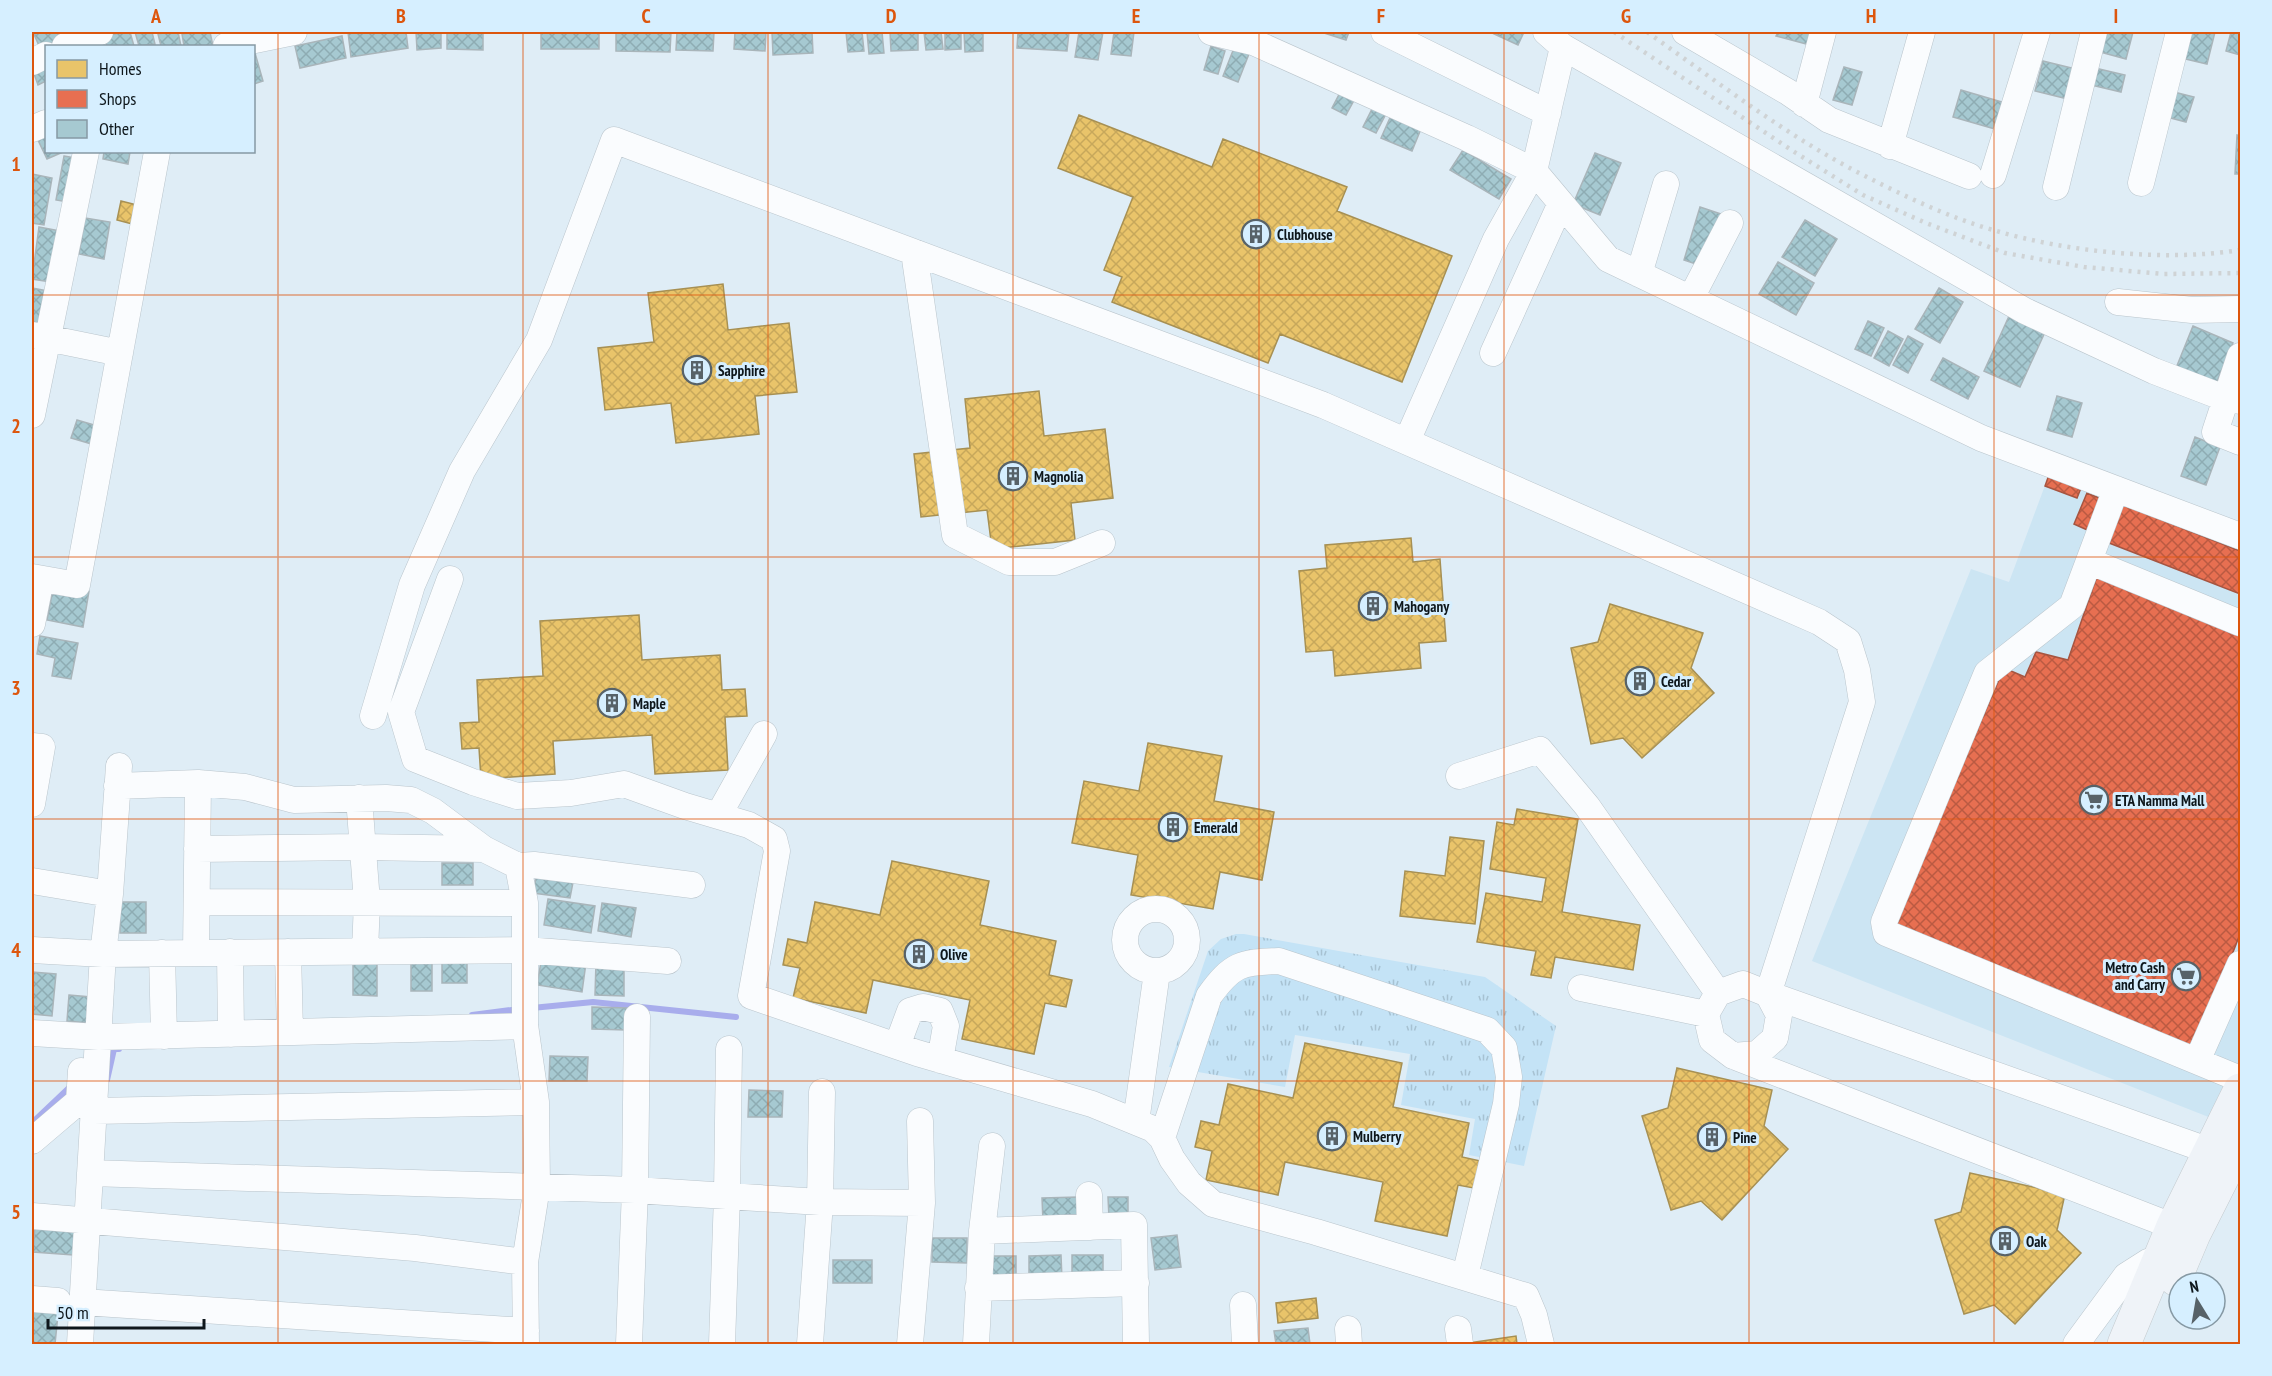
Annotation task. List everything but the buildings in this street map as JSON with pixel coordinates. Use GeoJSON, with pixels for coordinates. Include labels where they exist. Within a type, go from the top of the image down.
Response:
{"type":"FeatureCollection","features":[{"type":"Feature","properties":{"kind":"main road"},"geometry":{"type":"LineString","coordinates":[[2145,1344],[2210,1151],[2241,1090]]}},
{"type":"Feature","properties":{"kind":"main road"},"geometry":{"type":"LineString","coordinates":[[2124,1344],[2159,1258],[2183,1230],[2241,1143]]}},
{"type":"Feature","properties":{"kind":"street"},"geometry":{"type":"LineString","coordinates":[[62,45],[99,32]]}},
{"type":"Feature","properties":{"kind":"street"},"geometry":{"type":"LineString","coordinates":[[231,45],[294,32]]}},
{"type":"Feature","properties":{"kind":"street"},"geometry":{"type":"LineString","coordinates":[[1211,32],[1253,42],[1467,138],[1534,171],[1608,259],[1981,438],[2241,536]]}},
{"type":"Feature","properties":{"kind":"street"},"geometry":{"type":"LineString","coordinates":[[1384,32],[1548,113]]}},
{"type":"Feature","properties":{"kind":"street"},"geometry":{"type":"LineString","coordinates":[[1685,32],[1829,120],[1890,146],[1981,176],[2037,32]]}},
{"type":"Feature","properties":{"kind":"street"},"geometry":{"type":"LineString","coordinates":[[1804,104],[1823,32]]}},
{"type":"Feature","properties":{"kind":"street"},"geometry":{"type":"LineString","coordinates":[[1890,146],[1922,32]]}},
{"type":"Feature","properties":{"kind":"street"},"geometry":{"type":"LineString","coordinates":[[2056,187],[2094,32]]}},
{"type":"Feature","properties":{"kind":"street"},"geometry":{"type":"LineString","coordinates":[[2141,183],[2179,32]]}},
{"type":"Feature","properties":{"kind":"street"},"geometry":{"type":"LineString","coordinates":[[1407,441],[1496,239],[1534,171],[1548,113],[1554,39],[2025,311],[2154,371],[2234,400]]}},
{"type":"Feature","properties":{"kind":"street"},"geometry":{"type":"LineString","coordinates":[[373,716],[412,585],[462,471],[539,340],[614,140],[1323,405],[1819,622],[1848,641],[1857,670],[1862,702],[1768,994],[1779,1015],[1775,1038],[1757,1054],[1733,1056]]}},
{"type":"Feature","properties":{"kind":"street"},"geometry":{"type":"LineString","coordinates":[[32,415],[40,336],[86,153]]}},
{"type":"Feature","properties":{"kind":"street"},"geometry":{"type":"LineString","coordinates":[[32,624],[36,578],[77,585],[157,153]]}},
{"type":"Feature","properties":{"kind":"street"},"geometry":{"type":"LineString","coordinates":[[1639,274],[1666,184]]}},
{"type":"Feature","properties":{"kind":"street"},"geometry":{"type":"LineString","coordinates":[[1493,353],[1561,203]]}},
{"type":"Feature","properties":{"kind":"street"},"geometry":{"type":"LineString","coordinates":[[1690,298],[1730,223]]}},
{"type":"Feature","properties":{"kind":"street"},"geometry":{"type":"LineString","coordinates":[[914,252],[955,535],[1009,562],[1055,562],[1102,543]]}},
{"type":"Feature","properties":{"kind":"street"},"geometry":{"type":"LineString","coordinates":[[2118,302],[2192,310],[2241,309]]}},
{"type":"Feature","properties":{"kind":"street"},"geometry":{"type":"LineString","coordinates":[[40,336],[120,353]]}},
{"type":"Feature","properties":{"kind":"street"},"geometry":{"type":"LineString","coordinates":[[2241,356],[2234,400],[2215,432],[2241,441]]}},
{"type":"Feature","properties":{"kind":"street"},"geometry":{"type":"LineString","coordinates":[[2116,489],[2072,606],[1987,673],[1884,922],[1886,933],[2241,1079]]}},
{"type":"Feature","properties":{"kind":"street"},"geometry":{"type":"LineString","coordinates":[[2089,561],[2241,622]]}},
{"type":"Feature","properties":{"kind":"street"},"geometry":{"type":"LineString","coordinates":[[450,579],[401,712],[415,759],[473,782],[517,796],[571,793],[624,784],[749,825],[774,839],[777,851],[751,996],[940,1060],[1092,1104],[1153,1129],[1162,1138],[1172,1159],[1189,1183],[1213,1204],[1317,1232],[1526,1296],[1542,1344]]}},
{"type":"Feature","properties":{"kind":"street"},"geometry":{"type":"LineString","coordinates":[[718,816],[764,734]]}},
{"type":"Feature","properties":{"kind":"street"},"geometry":{"type":"LineString","coordinates":[[32,746],[42,747],[32,804]]}},
{"type":"Feature","properties":{"kind":"street"},"geometry":{"type":"LineString","coordinates":[[1459,776],[1540,750],[1587,806],[1712,1003],[1712,1040],[1733,1056],[2183,1230]]}},
{"type":"Feature","properties":{"kind":"street"},"geometry":{"type":"LineString","coordinates":[[80,1344],[70,1301],[86,1220],[90,1173],[89,1091],[92,1036],[110,894],[118,776],[245,788],[294,800],[359,798],[411,800],[433,811],[484,849],[518,866],[534,865],[692,885]]}},
{"type":"Feature","properties":{"kind":"street"},"geometry":{"type":"LineString","coordinates":[[196,953],[198,783]]}},
{"type":"Feature","properties":{"kind":"street"},"geometry":{"type":"LineString","coordinates":[[359,798],[367,902],[365,951]]}},
{"type":"Feature","properties":{"kind":"street"},"geometry":{"type":"LineString","coordinates":[[197,849],[362,847],[484,849]]}},
{"type":"Feature","properties":{"kind":"street"},"geometry":{"type":"LineString","coordinates":[[32,1299],[526,1338],[525,1262],[537,1187],[536,1102],[525,1014],[525,903],[518,866]]}},
{"type":"Feature","properties":{"kind":"street"},"geometry":{"type":"LineString","coordinates":[[32,881],[110,894]]}},
{"type":"Feature","properties":{"kind":"street"},"geometry":{"type":"LineString","coordinates":[[197,902],[525,903]]}},
{"type":"Feature","properties":{"kind":"street"},"geometry":{"type":"LineString","coordinates":[[32,950],[103,954],[525,950],[668,961]]}},
{"type":"Feature","properties":{"kind":"street"},"geometry":{"type":"LineString","coordinates":[[230,952],[231,1034]]}},
{"type":"Feature","properties":{"kind":"street"},"geometry":{"type":"LineString","coordinates":[[288,952],[290,1032]]}},
{"type":"Feature","properties":{"kind":"street"},"geometry":{"type":"LineString","coordinates":[[162,953],[164,1036]]}},
{"type":"Feature","properties":{"kind":"street"},"geometry":{"type":"LineString","coordinates":[[1162,1138],[1209,996],[1223,976],[1248,962],[1279,961],[1487,1030],[1504,1048],[1509,1077],[1506,1104],[1465,1276]]}},
{"type":"Feature","properties":{"kind":"street"},"geometry":{"type":"LineString","coordinates":[[1136,1122],[1157,972]]}},
{"type":"Feature","properties":{"kind":"street"},"geometry":{"type":"LineString","coordinates":[[2197,1061],[2238,982]]}},
{"type":"Feature","properties":{"kind":"street"},"geometry":{"type":"LineString","coordinates":[[1581,988],[1712,1003],[1743,984],[2210,1151]]}},
{"type":"Feature","properties":{"kind":"street"},"geometry":{"type":"LineString","coordinates":[[897,1046],[910,1011],[923,1007],[940,1011],[946,1026],[940,1060]]}},
{"type":"Feature","properties":{"kind":"street"},"geometry":{"type":"LineString","coordinates":[[32,1033],[164,1036],[436,1029],[525,1014]]}},
{"type":"Feature","properties":{"kind":"street"},"geometry":{"type":"LineString","coordinates":[[629,1344],[635,1190],[637,1017]]}},
{"type":"Feature","properties":{"kind":"street"},"geometry":{"type":"LineString","coordinates":[[722,1344],[729,1049]]}},
{"type":"Feature","properties":{"kind":"street"},"geometry":{"type":"LineString","coordinates":[[32,1142],[89,1091],[536,1102]]}},
{"type":"Feature","properties":{"kind":"street"},"geometry":{"type":"LineString","coordinates":[[810,1344],[820,1202],[822,1092]]}},
{"type":"Feature","properties":{"kind":"street"},"geometry":{"type":"LineString","coordinates":[[910,1344],[922,1203],[920,1121]]}},
{"type":"Feature","properties":{"kind":"street"},"geometry":{"type":"LineString","coordinates":[[976,1344],[982,1231],[992,1146]]}},
{"type":"Feature","properties":{"kind":"street"},"geometry":{"type":"LineString","coordinates":[[90,1173],[635,1190],[820,1202],[922,1203]]}},
{"type":"Feature","properties":{"kind":"street"},"geometry":{"type":"LineString","coordinates":[[1089,1195],[1090,1227]]}},
{"type":"Feature","properties":{"kind":"street"},"geometry":{"type":"LineString","coordinates":[[32,1216],[415,1248],[525,1262]]}},
{"type":"Feature","properties":{"kind":"street"},"geometry":{"type":"LineString","coordinates":[[982,1231],[1134,1226],[1136,1344]]}},
{"type":"Feature","properties":{"kind":"street"},"geometry":{"type":"LineString","coordinates":[[2076,1344],[2126,1276],[2159,1258]]}},
{"type":"Feature","properties":{"kind":"street"},"geometry":{"type":"LineString","coordinates":[[978,1288],[1136,1283]]}},
{"type":"Feature","properties":{"kind":"street"},"geometry":{"type":"LineString","coordinates":[[1243,1305],[1245,1344]]}},
{"type":"Feature","properties":{"kind":"shaded area"},"geometry":{"type":"Polygon","coordinates":[[[2050,472],[2240,549],[2240,1095],[2228,1126],[1812,961],[1971,569],[2009,582],[2050,472]]]}},
{"type":"Feature","properties":{"kind":"green space"},"geometry":{"type":"Polygon","coordinates":[[[1236,934],[1485,977],[1556,1026],[1524,1166],[1469,1155],[1475,1119],[1401,1105],[1410,1054],[1295,1035],[1285,1087],[1169,1067],[1208,951],[1221,939],[1236,934]]]}},
{"type":"Feature","properties":{"kind":"waterway"},"geometry":{"type":"LineString","coordinates":[[532,1008],[593,1002],[736,1017]]}},
{"type":"Feature","properties":{"kind":"waterway"},"geometry":{"type":"LineString","coordinates":[[472,1015],[519,1009]]}},
{"type":"Feature","properties":{"kind":"waterway"},"geometry":{"type":"LineString","coordinates":[[107,1080],[114,1049],[119,1049]]}},
{"type":"Feature","properties":{"kind":"waterway"},"geometry":{"type":"LineString","coordinates":[[32,1123],[70,1087],[74,1087]]}},
{"type":"Feature","properties":{"kind":"railway"},"geometry":{"type":"LineString","coordinates":[[1614,32],[1863,195],[1926,223],[2005,253],[2084,267],[2164,274],[2240,273]]}},
{"type":"Feature","properties":{"kind":"railway"},"geometry":{"type":"LineString","coordinates":[[1647,32],[1754,109],[1838,162],[1882,185],[1961,219],[2022,238],[2116,253],[2180,255],[2240,250]]}},
{"type":"Feature","properties":{"kind":"place","name":"Clubhouse"},"geometry":{"type":"Point","coordinates":[1256,234]}},
{"type":"Feature","properties":{"kind":"place","name":"Sapphire"},"geometry":{"type":"Point","coordinates":[697,370]}},
{"type":"Feature","properties":{"kind":"place","name":"Magnolia"},"geometry":{"type":"Point","coordinates":[1013,476]}},
{"type":"Feature","properties":{"kind":"place","name":"Mahogany"},"geometry":{"type":"Point","coordinates":[1373,606]}},
{"type":"Feature","properties":{"kind":"place","name":"Cedar"},"geometry":{"type":"Point","coordinates":[1640,681]}},
{"type":"Feature","properties":{"kind":"place","name":"Maple"},"geometry":{"type":"Point","coordinates":[612,703]}},
{"type":"Feature","properties":{"kind":"place","name":"ETA Namma Mall"},"geometry":{"type":"Point","coordinates":[2094,800]}},
{"type":"Feature","properties":{"kind":"place","name":"Emerald"},"geometry":{"type":"Point","coordinates":[1173,827]}},
{"type":"Feature","properties":{"kind":"place","name":"Olive"},"geometry":{"type":"Point","coordinates":[919,954]}},
{"type":"Feature","properties":{"kind":"place","name":"Metro Cash and Carry"},"geometry":{"type":"Point","coordinates":[2186,976]}},
{"type":"Feature","properties":{"kind":"place","name":"Mulberry"},"geometry":{"type":"Point","coordinates":[1332,1136]}},
{"type":"Feature","properties":{"kind":"place","name":"Pine"},"geometry":{"type":"Point","coordinates":[1712,1137]}},
{"type":"Feature","properties":{"kind":"place","name":"Oak"},"geometry":{"type":"Point","coordinates":[2005,1241]}}]}
